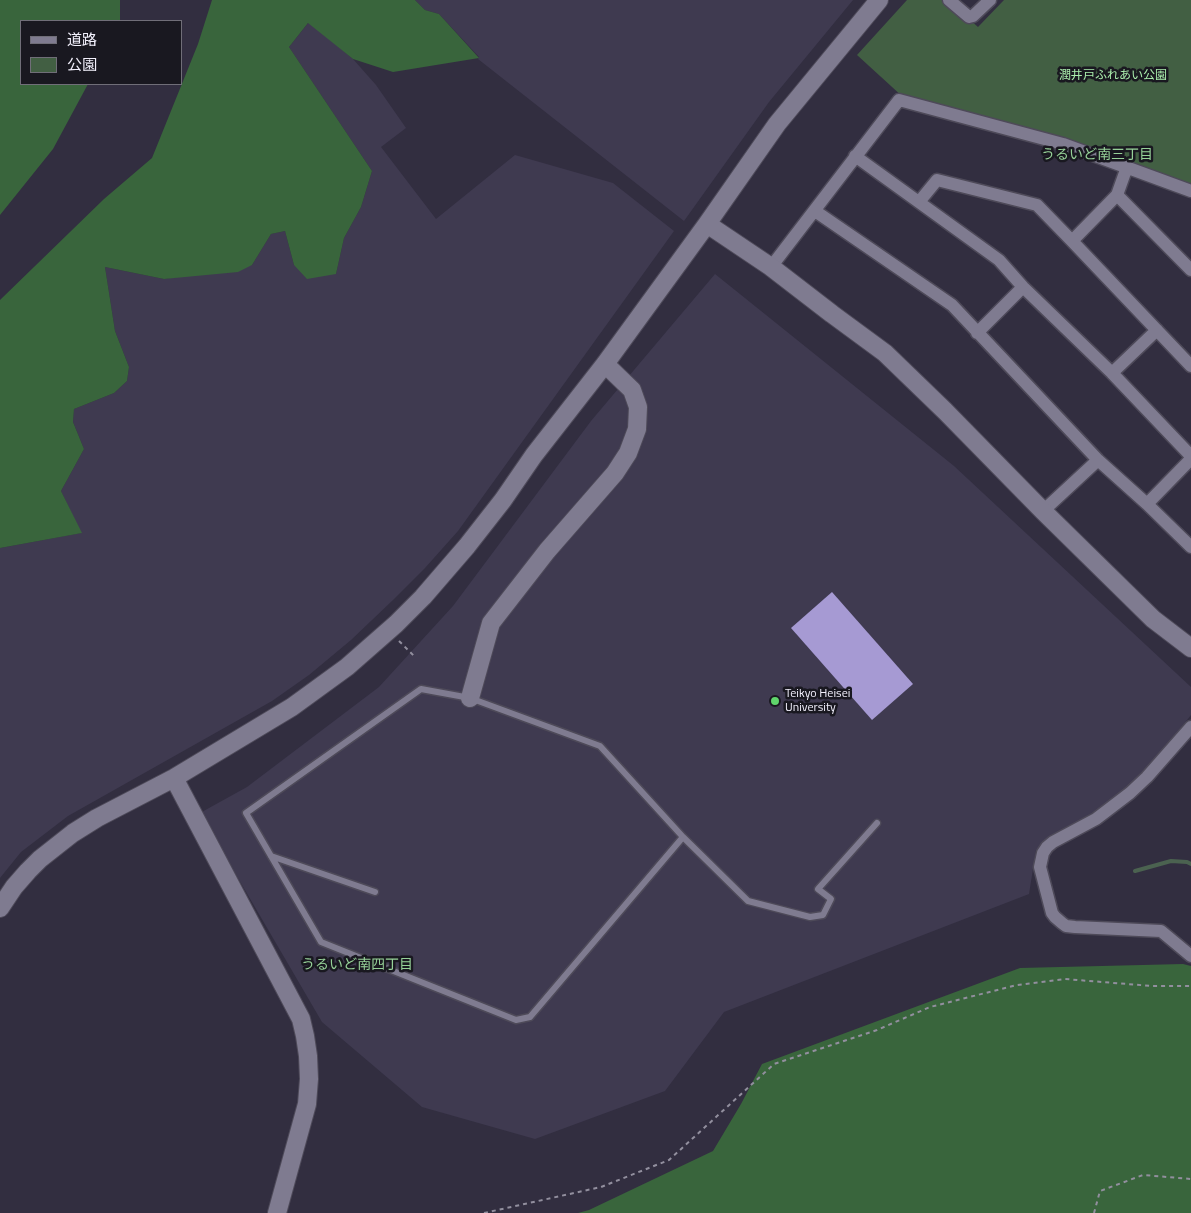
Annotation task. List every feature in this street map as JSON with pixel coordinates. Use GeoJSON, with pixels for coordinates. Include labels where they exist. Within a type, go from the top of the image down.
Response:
{"type":"FeatureCollection","features":[{"type":"Feature","properties":{"kind":"street"},"geometry":{"type":"LineString","coordinates":[[0,908],[14,887],[28,871],[73,832],[174,778],[292,707],[347,666],[396,624],[423,597],[503,500],[534,455],[605,364],[777,124],[879,0]]}},
{"type":"Feature","properties":{"kind":"street"},"geometry":{"type":"LineString","coordinates":[[949,0],[969,17],[973,16],[990,0]]}},
{"type":"Feature","properties":{"kind":"street"},"geometry":{"type":"LineString","coordinates":[[771,267],[898,100],[1063,144],[1191,191]]}},
{"type":"Feature","properties":{"kind":"street"},"geometry":{"type":"LineString","coordinates":[[855,156],[999,260],[1023,288],[1112,374],[1191,458],[1147,504]]}},
{"type":"Feature","properties":{"kind":"street"},"geometry":{"type":"LineString","coordinates":[[1072,240],[1117,195],[1127,167]]}},
{"type":"Feature","properties":{"kind":"street"},"geometry":{"type":"LineString","coordinates":[[919,202],[937,180],[1037,205],[1191,366]]}},
{"type":"Feature","properties":{"kind":"street"},"geometry":{"type":"LineString","coordinates":[[1117,195],[1191,270]]}},
{"type":"Feature","properties":{"kind":"street"},"geometry":{"type":"LineString","coordinates":[[815,211],[952,305],[1098,460],[1191,547]]}},
{"type":"Feature","properties":{"kind":"street"},"geometry":{"type":"LineString","coordinates":[[707,224],[771,267],[886,353],[1153,619],[1191,648]]}},
{"type":"Feature","properties":{"kind":"street"},"geometry":{"type":"LineString","coordinates":[[977,333],[1023,288]]}},
{"type":"Feature","properties":{"kind":"street"},"geometry":{"type":"LineString","coordinates":[[1112,374],[1156,330]]}},
{"type":"Feature","properties":{"kind":"street"},"geometry":{"type":"LineString","coordinates":[[470,698],[491,622],[547,551],[614,473],[628,453],[637,429],[638,406],[632,390],[605,364]]}},
{"type":"Feature","properties":{"kind":"street"},"geometry":{"type":"LineString","coordinates":[[1043,511],[1098,460]]}},
{"type":"Feature","properties":{"kind":"street"},"geometry":{"type":"LineString","coordinates":[[1191,727],[1147,777],[1130,793],[1096,819],[1047,846],[1043,853],[1040,867],[1052,913],[1058,921],[1066,926],[1161,930],[1191,956]]}},
{"type":"Feature","properties":{"kind":"street"},"geometry":{"type":"LineString","coordinates":[[174,778],[301,1019],[310,1079],[307,1104],[277,1213]]}},
{"type":"Feature","properties":{"kind":"lane"},"geometry":{"type":"LineString","coordinates":[[683,837],[530,1017],[516,1020],[321,942],[246,813],[421,689],[470,698],[600,746],[683,837],[748,901],[810,917],[823,915],[831,899],[818,889],[877,823]]}},
{"type":"Feature","properties":{"kind":"lane"},"geometry":{"type":"LineString","coordinates":[[271,856],[375,892]]}},
{"type":"Feature","properties":{"kind":"path"},"geometry":{"type":"LineString","coordinates":[[388,630],[414,656]]}},
{"type":"Feature","properties":{"kind":"path"},"geometry":{"type":"LineString","coordinates":[[484,1213],[600,1187],[670,1160],[774,1064],[877,1030],[930,1007],[1017,985],[1065,979],[1152,986],[1191,986]]}},
{"type":"Feature","properties":{"kind":"path"},"geometry":{"type":"LineString","coordinates":[[1094,1213],[1100,1191],[1143,1174],[1191,1179]]}},
{"type":"Feature","properties":{"kind":"shaded area"},"geometry":{"type":"Polygon","coordinates":[[[415,0],[853,0],[769,102],[684,221],[478,59],[479,57],[439,14],[425,10],[415,0]]]}},
{"type":"Feature","properties":{"kind":"shaded area"},"geometry":{"type":"Polygon","coordinates":[[[309,22],[353,59],[376,85],[406,128],[381,147],[436,219],[515,155],[613,183],[674,231],[458,531],[393,600],[351,640],[309,675],[272,701],[68,816],[21,852],[0,878],[0,548],[81,533],[61,491],[84,449],[73,422],[74,409],[114,393],[127,381],[129,367],[115,331],[105,267],[164,279],[252,265],[271,234],[285,231],[294,265],[336,274],[344,238],[361,207],[372,171],[289,47],[309,22]]]}},
{"type":"Feature","properties":{"kind":"shaded area","name":"Teikyo Heisei University"},"geometry":{"type":"Polygon","coordinates":[[[715,274],[954,466],[1191,687],[1191,715],[1137,783],[1036,850],[1029,894],[724,1012],[665,1091],[535,1139],[422,1107],[322,1022],[200,813],[247,787],[379,687],[453,606],[591,421],[715,274]]]}},
{"type":"Feature","properties":{"kind":"green space"},"geometry":{"type":"Polygon","coordinates":[[[0,0],[120,0],[120,20],[20,20],[20,85],[87,85],[53,149],[0,215],[0,0]]]}},
{"type":"Feature","properties":{"kind":"green space"},"geometry":{"type":"Polygon","coordinates":[[[212,0],[415,0],[425,10],[439,14],[479,58],[393,72],[353,59],[308,23],[289,47],[372,171],[361,207],[344,238],[336,274],[307,279],[294,265],[285,231],[271,234],[252,265],[238,272],[164,279],[105,267],[115,331],[129,367],[127,381],[114,393],[74,409],[73,422],[84,449],[61,491],[82,533],[0,548],[0,300],[104,199],[152,158],[198,44],[212,0]]]}},
{"type":"Feature","properties":{"kind":"green space","name":"潤井戸ふれあい公園"},"geometry":{"type":"Polygon","coordinates":[[[907,0],[948,0],[978,27],[1004,0],[1191,0],[1191,184],[903,97],[857,55],[907,0]]]}},
{"type":"Feature","properties":{"kind":"green space"},"geometry":{"type":"Polygon","coordinates":[[[1183,964],[1191,966],[1191,1213],[578,1213],[589,1210],[713,1151],[762,1064],[1020,968],[1183,964]]]}},
{"type":"Feature","properties":{"kind":"building"},"geometry":{"type":"Polygon","coordinates":[[[832,592],[913,684],[872,720],[791,628],[832,592]]]}},
{"type":"Feature","properties":{"kind":"waterway"},"geometry":{"type":"LineString","coordinates":[[1135,871],[1171,861],[1191,864]]}},
{"type":"Feature","properties":{"kind":"place","name":"Teikyo Heisei University"},"geometry":{"type":"Point","coordinates":[775,701]}},
{"type":"Feature","properties":{"kind":"district","name":"うるいど南三丁目"},"geometry":{"type":"Point","coordinates":[1097,156]}},
{"type":"Feature","properties":{"kind":"district","name":"うるいど南四丁目"},"geometry":{"type":"Point","coordinates":[357,966]}}]}
